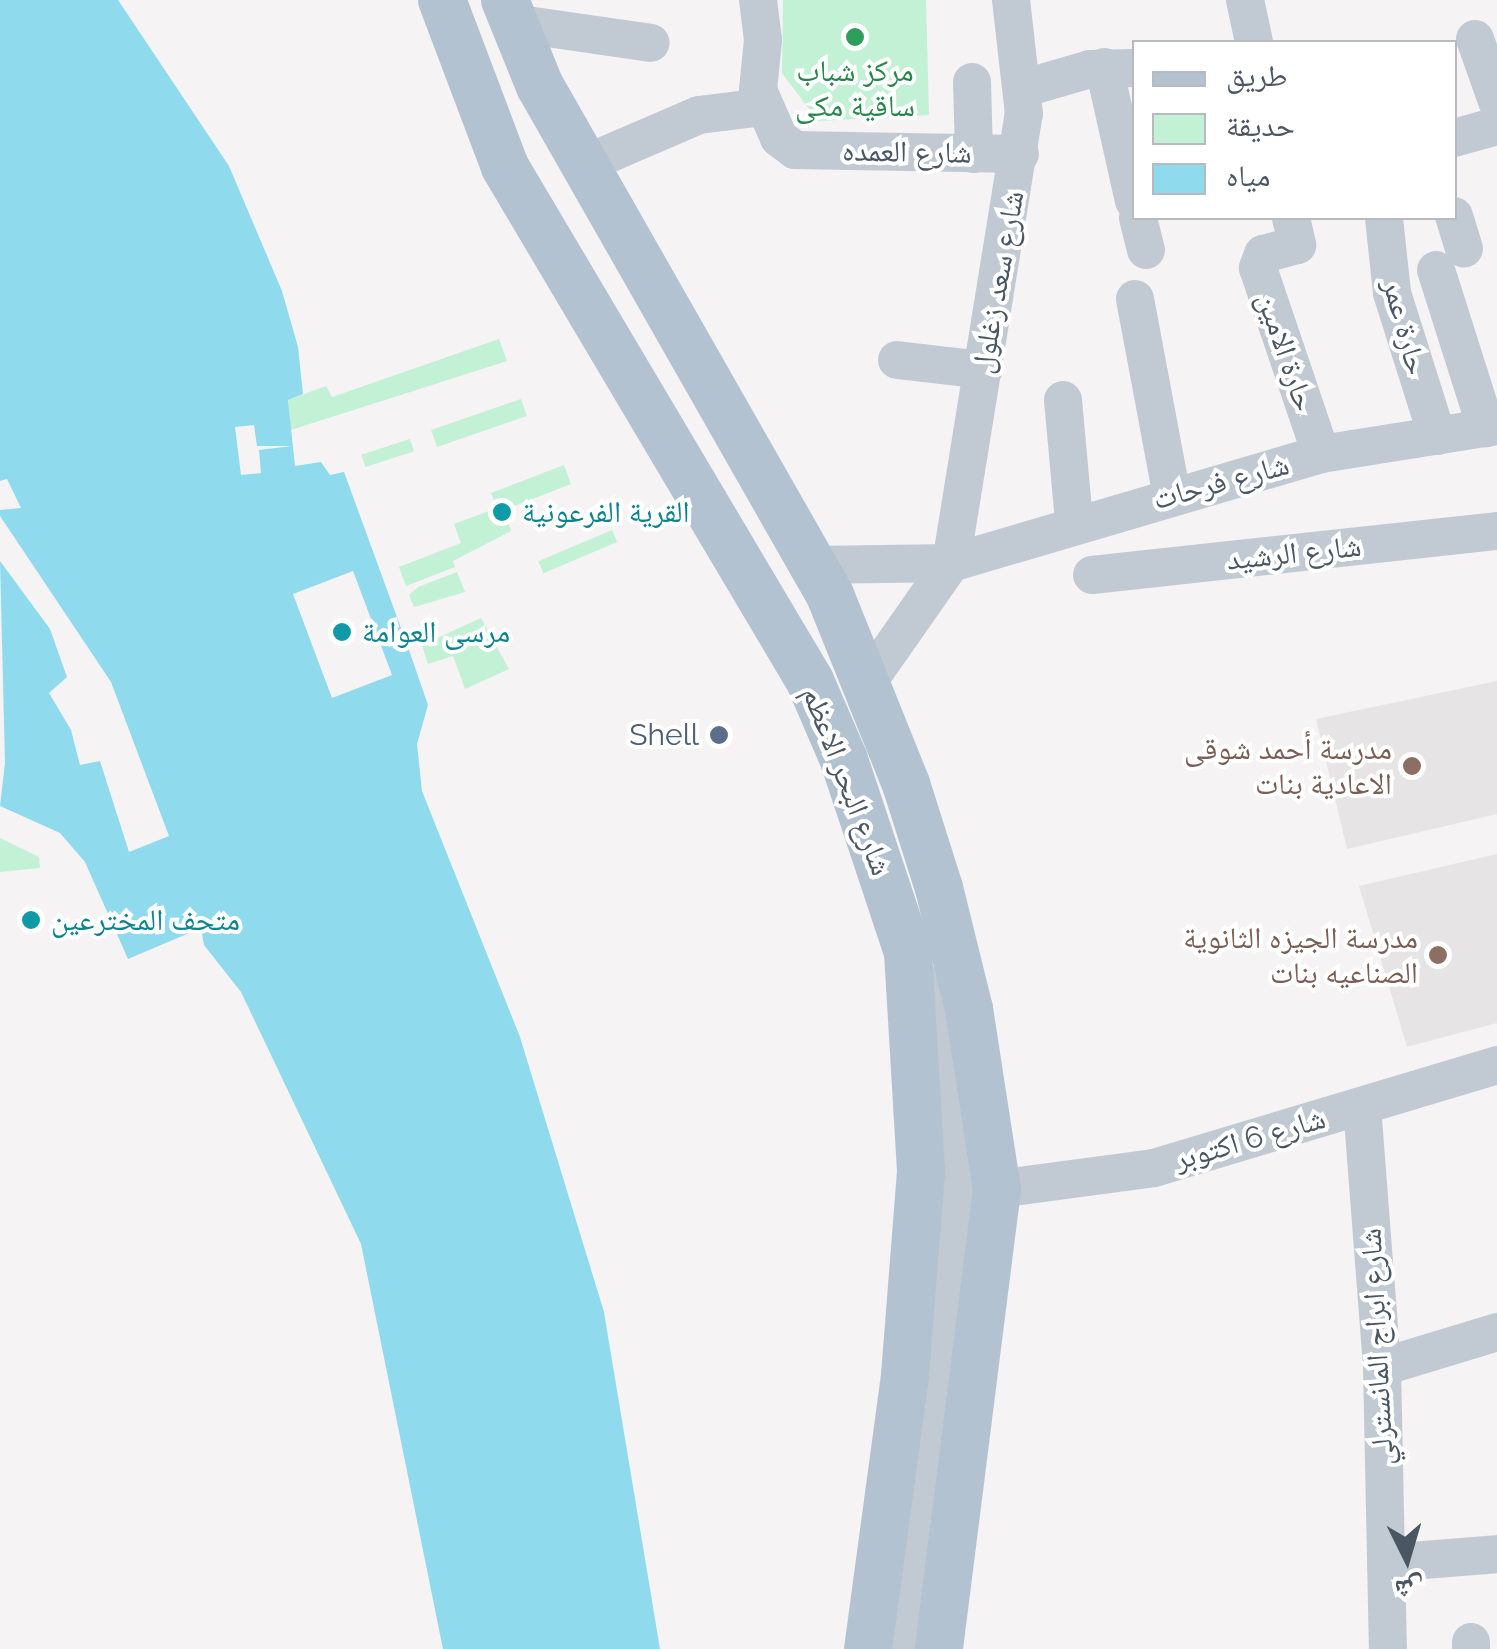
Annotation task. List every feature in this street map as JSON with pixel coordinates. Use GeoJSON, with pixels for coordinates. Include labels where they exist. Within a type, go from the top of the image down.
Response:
{"type":"FeatureCollection","features":[{"type":"Feature","properties":{"kind":"main road","name":"شارع البحر الاعظم"},"geometry":{"type":"LineString","coordinates":[[442,0],[505,168],[810,681],[844,760],[908,952],[921,1172],[905,1376],[868,1649]]}},
{"type":"Feature","properties":{"kind":"main road","name":"شارع البحر الاعظم"},"geometry":{"type":"LineString","coordinates":[[509,12],[574,146],[814,565],[867,683],[939,888],[969,1009],[997,1189],[939,1649]]}},
{"type":"Feature","properties":{"kind":"main road"},"geometry":{"type":"LineString","coordinates":[[505,168],[574,146]]}},
{"type":"Feature","properties":{"kind":"main road"},"geometry":{"type":"LineString","coordinates":[[620,358],[605,286],[612,272],[627,265],[644,268]]}},
{"type":"Feature","properties":{"kind":"street"},"geometry":{"type":"LineString","coordinates":[[574,146],[699,114],[763,107],[758,0]]}},
{"type":"Feature","properties":{"kind":"street","name":"شارع سعد زغلول"},"geometry":{"type":"LineString","coordinates":[[951,563],[1020,154],[1025,88],[1012,0]]}},
{"type":"Feature","properties":{"kind":"street"},"geometry":{"type":"LineString","coordinates":[[1245,0],[1254,40]]}},
{"type":"Feature","properties":{"kind":"street"},"geometry":{"type":"LineString","coordinates":[[509,12],[651,43]]}},
{"type":"Feature","properties":{"kind":"street"},"geometry":{"type":"LineString","coordinates":[[1475,39],[1497,102]]}},
{"type":"Feature","properties":{"kind":"street"},"geometry":{"type":"LineString","coordinates":[[1025,88],[1119,67],[1132,183]]}},
{"type":"Feature","properties":{"kind":"street"},"geometry":{"type":"LineString","coordinates":[[972,82],[974,154]]}},
{"type":"Feature","properties":{"kind":"street","name":"شارع العمده"},"geometry":{"type":"LineString","coordinates":[[763,107],[779,138],[794,150],[1020,154]]}},
{"type":"Feature","properties":{"kind":"street"},"geometry":{"type":"LineString","coordinates":[[1457,137],[1497,126]]}},
{"type":"Feature","properties":{"kind":"street","name":"حارة الامين"},"geometry":{"type":"LineString","coordinates":[[1292,220],[1296,245],[1263,254],[1258,268],[1321,454]]}},
{"type":"Feature","properties":{"kind":"street","name":"حارة عمر"},"geometry":{"type":"LineString","coordinates":[[1384,220],[1392,293],[1437,436]]}},
{"type":"Feature","properties":{"kind":"street"},"geometry":{"type":"LineString","coordinates":[[1452,245],[1491,427]]}},
{"type":"Feature","properties":{"kind":"street"},"geometry":{"type":"LineString","coordinates":[[1135,299],[1172,496]]}},
{"type":"Feature","properties":{"kind":"street"},"geometry":{"type":"LineString","coordinates":[[897,360],[983,370]]}},
{"type":"Feature","properties":{"kind":"street"},"geometry":{"type":"LineString","coordinates":[[1063,400],[1074,522]]}},
{"type":"Feature","properties":{"kind":"street","name":"شارع فرحات"},"geometry":{"type":"LineString","coordinates":[[814,565],[951,563],[1074,522],[1321,454],[1491,427]]}},
{"type":"Feature","properties":{"kind":"street","name":"شارع الرشيد"},"geometry":{"type":"LineString","coordinates":[[1092,574],[1497,532]]}},
{"type":"Feature","properties":{"kind":"street"},"geometry":{"type":"LineString","coordinates":[[867,683],[951,563]]}},
{"type":"Feature","properties":{"kind":"street"},"geometry":{"type":"LineString","coordinates":[[908,952],[946,1060],[959,1174],[909,1649]]}},
{"type":"Feature","properties":{"kind":"street","name":"شارع 6 اكتوبر"},"geometry":{"type":"LineString","coordinates":[[997,1189],[1154,1168],[1497,1065]]}},
{"type":"Feature","properties":{"kind":"street","name":"شارع ابراج المانسترلي"},"geometry":{"type":"LineString","coordinates":[[1362,1106],[1382,1367],[1388,1649]]}},
{"type":"Feature","properties":{"kind":"street"},"geometry":{"type":"LineString","coordinates":[[1382,1367],[1497,1332]]}},
{"type":"Feature","properties":{"kind":"street"},"geometry":{"type":"LineString","coordinates":[[1386,1563],[1497,1554]]}},
{"type":"Feature","properties":{"kind":"shaded area","name":"مدرسة أحمد شوقى الاعادية بنات"},"geometry":{"type":"Polygon","coordinates":[[[1497,681],[1497,814],[1347,849],[1316,719],[1497,681]]]}},
{"type":"Feature","properties":{"kind":"shaded area","name":"مدرسة الجيزه الثانوية الصناعيه بنات"},"geometry":{"type":"Polygon","coordinates":[[[1497,854],[1497,1023],[1407,1047],[1359,886],[1497,854]]]}},
{"type":"Feature","properties":{"kind":"green space","name":"مركز شباب ساقية مكى"},"geometry":{"type":"Polygon","coordinates":[[[783,0],[926,0],[929,115],[818,121],[782,73],[783,0]]]}},
{"type":"Feature","properties":{"kind":"green space"},"geometry":{"type":"Polygon","coordinates":[[[499,339],[507,361],[291,430],[288,400],[326,386],[332,397],[499,339]]]}},
{"type":"Feature","properties":{"kind":"green space"},"geometry":{"type":"Polygon","coordinates":[[[521,399],[527,416],[437,447],[431,430],[521,399]]]}},
{"type":"Feature","properties":{"kind":"green space"},"geometry":{"type":"Polygon","coordinates":[[[410,439],[414,451],[366,467],[361,455],[410,439]]]}},
{"type":"Feature","properties":{"kind":"green space"},"geometry":{"type":"Polygon","coordinates":[[[564,465],[571,484],[504,510],[511,531],[453,561],[455,567],[406,586],[399,567],[461,543],[454,524],[497,508],[491,493],[564,465]]]}},
{"type":"Feature","properties":{"kind":"green space"},"geometry":{"type":"Polygon","coordinates":[[[612,530],[617,542],[543,573],[538,561],[612,530]]]}},
{"type":"Feature","properties":{"kind":"green space"},"geometry":{"type":"Polygon","coordinates":[[[457,572],[465,592],[414,607],[409,595],[418,587],[457,572]]]}},
{"type":"Feature","properties":{"kind":"green space"},"geometry":{"type":"Polygon","coordinates":[[[481,618],[509,669],[465,689],[453,656],[428,664],[422,645],[481,618]]]}},
{"type":"Feature","properties":{"kind":"green space"},"geometry":{"type":"Polygon","coordinates":[[[0,838],[39,857],[40,868],[0,872],[0,838]]]}},
{"type":"Feature","properties":{"kind":"water"},"geometry":{"type":"Polygon","coordinates":[[[0,0],[118,0],[229,166],[282,291],[298,347],[303,394],[288,400],[295,466],[321,462],[330,475],[344,472],[428,705],[417,744],[422,791],[520,1037],[604,1312],[660,1649],[443,1649],[361,1244],[241,992],[204,945],[201,928],[128,959],[85,862],[60,833],[0,806],[5,763],[0,561],[50,629],[67,677],[49,693],[71,730],[80,765],[100,761],[129,852],[169,836],[111,682],[0,516],[0,510],[21,508],[7,479],[0,481],[0,0]],[[353,571],[293,594],[332,698],[392,675],[353,571]]]}},
{"type":"Feature","properties":{"kind":"pier"},"geometry":{"type":"Polygon","coordinates":[[[254,425],[257,446],[292,446],[259,450],[261,473],[241,475],[235,427],[254,425]]]}},
{"type":"Feature","properties":{"kind":"place","name":"مركز شباب ساقية مكى"},"geometry":{"type":"Point","coordinates":[855,37]}},
{"type":"Feature","properties":{"kind":"place","name":"القرية الفرعونية"},"geometry":{"type":"Point","coordinates":[502,512]}},
{"type":"Feature","properties":{"kind":"place","name":"مرسى العوامة"},"geometry":{"type":"Point","coordinates":[342,632]}},
{"type":"Feature","properties":{"kind":"place","name":"Shell"},"geometry":{"type":"Point","coordinates":[719,735]}},
{"type":"Feature","properties":{"kind":"place","name":"مدرسة أحمد شوقى الاعادية بنات"},"geometry":{"type":"Point","coordinates":[1412,766]}},
{"type":"Feature","properties":{"kind":"place","name":"متحف المخترعين"},"geometry":{"type":"Point","coordinates":[31,920]}},
{"type":"Feature","properties":{"kind":"place","name":"مدرسة الجيزه الثانوية الصناعيه بنات"},"geometry":{"type":"Point","coordinates":[1438,955]}}]}
